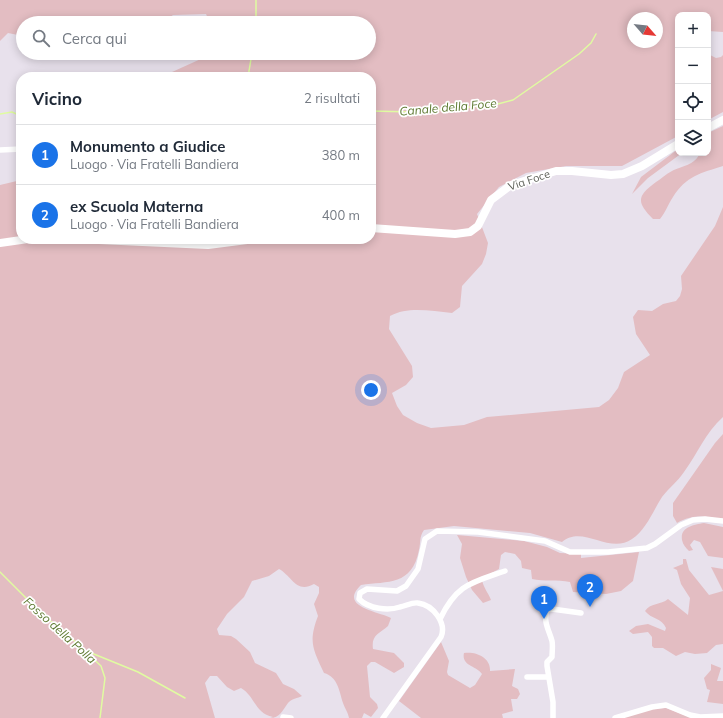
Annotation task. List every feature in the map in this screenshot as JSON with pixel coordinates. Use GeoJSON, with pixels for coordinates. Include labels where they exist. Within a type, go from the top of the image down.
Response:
{"type":"FeatureCollection","features":[{"type":"Feature","properties":{"kind":"main road"},"geometry":{"type":"LineString","coordinates":[[711,126],[723,120]]}},
{"type":"Feature","properties":{"kind":"main road","name":"Via Foce"},"geometry":{"type":"LineString","coordinates":[[376,228],[450,234],[470,232],[478,226],[491,200],[511,185],[556,171],[611,175],[622,174],[642,166],[675,146]]}},
{"type":"Feature","properties":{"kind":"main road"},"geometry":{"type":"LineString","coordinates":[[0,243],[16,241]]}},
{"type":"Feature","properties":{"kind":"main road"},"geometry":{"type":"LineString","coordinates":[[186,244],[216,244]]}},
{"type":"Feature","properties":{"kind":"street"},"geometry":{"type":"LineString","coordinates":[[0,150],[16,149]]}},
{"type":"Feature","properties":{"kind":"street"},"geometry":{"type":"LineString","coordinates":[[383,718],[441,637],[444,630],[440,619],[431,610],[421,604],[416,603],[394,609],[369,606],[359,599],[360,593],[367,589],[391,592],[397,591],[406,586],[418,569],[425,538],[437,531],[459,530],[545,541],[570,552],[608,552],[647,548],[681,525],[693,520],[705,519],[723,521]]}},
{"type":"Feature","properties":{"kind":"street"},"geometry":{"type":"LineString","coordinates":[[440,619],[453,597],[467,585],[505,572]]}},
{"type":"Feature","properties":{"kind":"street"},"geometry":{"type":"LineString","coordinates":[[553,718],[553,702],[548,677],[547,662],[552,657],[552,644],[546,628],[548,610],[552,609],[581,613]]}},
{"type":"Feature","properties":{"kind":"street"},"geometry":{"type":"LineString","coordinates":[[527,677],[548,677]]}},
{"type":"Feature","properties":{"kind":"street"},"geometry":{"type":"LineString","coordinates":[[617,717],[652,707],[666,705],[690,715],[700,717],[723,716]]}},
{"type":"Feature","properties":{"kind":"street"},"geometry":{"type":"LineString","coordinates":[[283,717],[291,718]]}},
{"type":"Feature","properties":{"kind":"shaded area"},"geometry":{"type":"Polygon","coordinates":[[[0,0],[723,0],[723,32],[711,31],[711,12],[675,12],[675,138],[622,166],[566,166],[526,173],[499,187],[477,214],[488,243],[486,254],[482,264],[462,286],[460,307],[452,313],[412,310],[397,313],[390,316],[389,329],[412,366],[413,377],[406,385],[392,393],[397,406],[403,415],[417,423],[431,428],[464,425],[487,417],[599,407],[609,400],[618,388],[624,372],[650,355],[636,334],[633,317],[638,310],[652,311],[663,304],[676,301],[680,296],[682,289],[681,276],[715,226],[723,207],[723,417],[706,436],[682,475],[662,497],[641,531],[632,539],[623,543],[614,544],[579,536],[570,537],[562,542],[530,533],[454,526],[424,530],[421,537],[416,562],[405,576],[398,580],[389,582],[361,585],[355,592],[354,598],[362,607],[391,618],[388,626],[374,638],[373,649],[394,653],[404,663],[404,667],[394,673],[375,662],[371,662],[367,666],[370,697],[377,704],[378,708],[371,717],[364,713],[362,718],[349,718],[335,681],[329,675],[324,673],[317,658],[313,645],[313,632],[318,616],[314,604],[319,593],[319,587],[314,584],[308,587],[298,585],[279,569],[269,576],[252,581],[244,597],[227,614],[217,629],[219,635],[231,636],[236,639],[250,652],[255,663],[276,673],[283,684],[294,689],[302,696],[289,702],[276,717],[270,718],[273,717],[262,712],[246,691],[241,688],[234,691],[227,687],[217,676],[210,676],[205,683],[215,718],[0,718],[0,185],[16,181],[16,244],[376,244],[376,72],[172,72],[199,60],[376,60],[376,16],[207,16],[206,14],[172,16],[16,16],[16,35],[8,33],[0,41],[0,0]]]}},
{"type":"Feature","properties":{"kind":"shaded area"},"geometry":{"type":"Polygon","coordinates":[[[723,55],[723,112],[711,118],[711,56],[716,58],[723,55]]]}},
{"type":"Feature","properties":{"kind":"shaded area"},"geometry":{"type":"Polygon","coordinates":[[[723,126],[723,166],[701,173],[683,184],[671,200],[660,219],[653,219],[641,204],[642,195],[670,172],[692,163],[698,156],[711,156],[711,132],[723,126]]]}},
{"type":"Feature","properties":{"kind":"shaded area"},"geometry":{"type":"Polygon","coordinates":[[[675,151],[675,156],[678,156],[648,178],[632,194],[641,177],[675,151]]]}},
{"type":"Feature","properties":{"kind":"shaded area"},"geometry":{"type":"Polygon","coordinates":[[[723,434],[723,520],[694,517],[677,523],[673,516],[673,503],[723,434]]]}},
{"type":"Feature","properties":{"kind":"shaded area"},"geometry":{"type":"Polygon","coordinates":[[[704,523],[723,527],[723,558],[708,556],[700,542],[694,540],[690,545],[693,550],[689,551],[684,545],[682,536],[685,529],[704,523]]]}},
{"type":"Feature","properties":{"kind":"shaded area"},"geometry":{"type":"Polygon","coordinates":[[[457,535],[524,541],[547,547],[560,553],[581,554],[581,558],[639,552],[633,581],[621,591],[606,594],[573,592],[570,582],[532,579],[531,570],[522,568],[521,561],[515,554],[505,552],[501,555],[499,569],[482,578],[491,600],[483,603],[472,590],[466,577],[460,558],[462,544],[457,535]]]}},
{"type":"Feature","properties":{"kind":"shaded area"},"geometry":{"type":"Polygon","coordinates":[[[683,559],[686,559],[689,570],[709,595],[723,591],[723,644],[716,645],[707,653],[695,654],[685,652],[676,656],[663,648],[654,648],[652,646],[652,637],[648,632],[633,634],[629,631],[636,626],[648,624],[665,631],[666,628],[662,622],[650,616],[645,611],[647,608],[668,599],[688,615],[690,598],[681,584],[677,570],[673,568],[683,564],[683,559]]]}},
{"type":"Feature","properties":{"kind":"shaded area"},"geometry":{"type":"Polygon","coordinates":[[[711,567],[723,569],[723,591],[711,567]]]}},
{"type":"Feature","properties":{"kind":"shaded area"},"geometry":{"type":"Polygon","coordinates":[[[441,642],[449,661],[447,672],[448,675],[470,688],[475,685],[482,674],[465,661],[464,653],[473,653],[482,656],[488,662],[490,671],[515,669],[512,686],[518,689],[520,694],[517,699],[511,699],[513,711],[502,714],[503,718],[421,718],[399,701],[441,642]]]}},
{"type":"Feature","properties":{"kind":"shaded area"},"geometry":{"type":"Polygon","coordinates":[[[711,664],[721,668],[717,681],[723,681],[723,704],[707,702],[710,690],[707,689],[704,678],[711,670],[711,664]]]}},
{"type":"Feature","properties":{"kind":"shaded area"},"geometry":{"type":"Polygon","coordinates":[[[666,708],[692,718],[621,718],[650,709],[666,708]]]}},
{"type":"Feature","properties":{"kind":"waterway"},"geometry":{"type":"LineString","coordinates":[[256,0],[256,16]]}},
{"type":"Feature","properties":{"kind":"waterway","name":"Canale della Foce"},"geometry":{"type":"LineString","coordinates":[[376,111],[413,112],[494,105],[513,100],[579,54],[591,43],[596,34]]}},
{"type":"Feature","properties":{"kind":"waterway"},"geometry":{"type":"LineString","coordinates":[[249,72],[251,60]]}},
{"type":"Feature","properties":{"kind":"waterway","name":"Canale della Foce"},"geometry":{"type":"LineString","coordinates":[[0,114],[12,112],[16,114]]}},
{"type":"Feature","properties":{"kind":"waterway","name":"Fosso della Polla"},"geometry":{"type":"LineString","coordinates":[[0,572],[43,615],[67,634],[101,666],[105,678],[100,718]]}},
{"type":"Feature","properties":{"kind":"waterway"},"geometry":{"type":"LineString","coordinates":[[84,650],[138,672],[185,698]]}},
{"type":"Feature","properties":{"kind":"place","name":"ex Scuola Materna"},"geometry":{"type":"Point","coordinates":[590,607]}},
{"type":"Feature","properties":{"kind":"place","name":"Monumento a Giudice"},"geometry":{"type":"Point","coordinates":[544,619]}}]}
